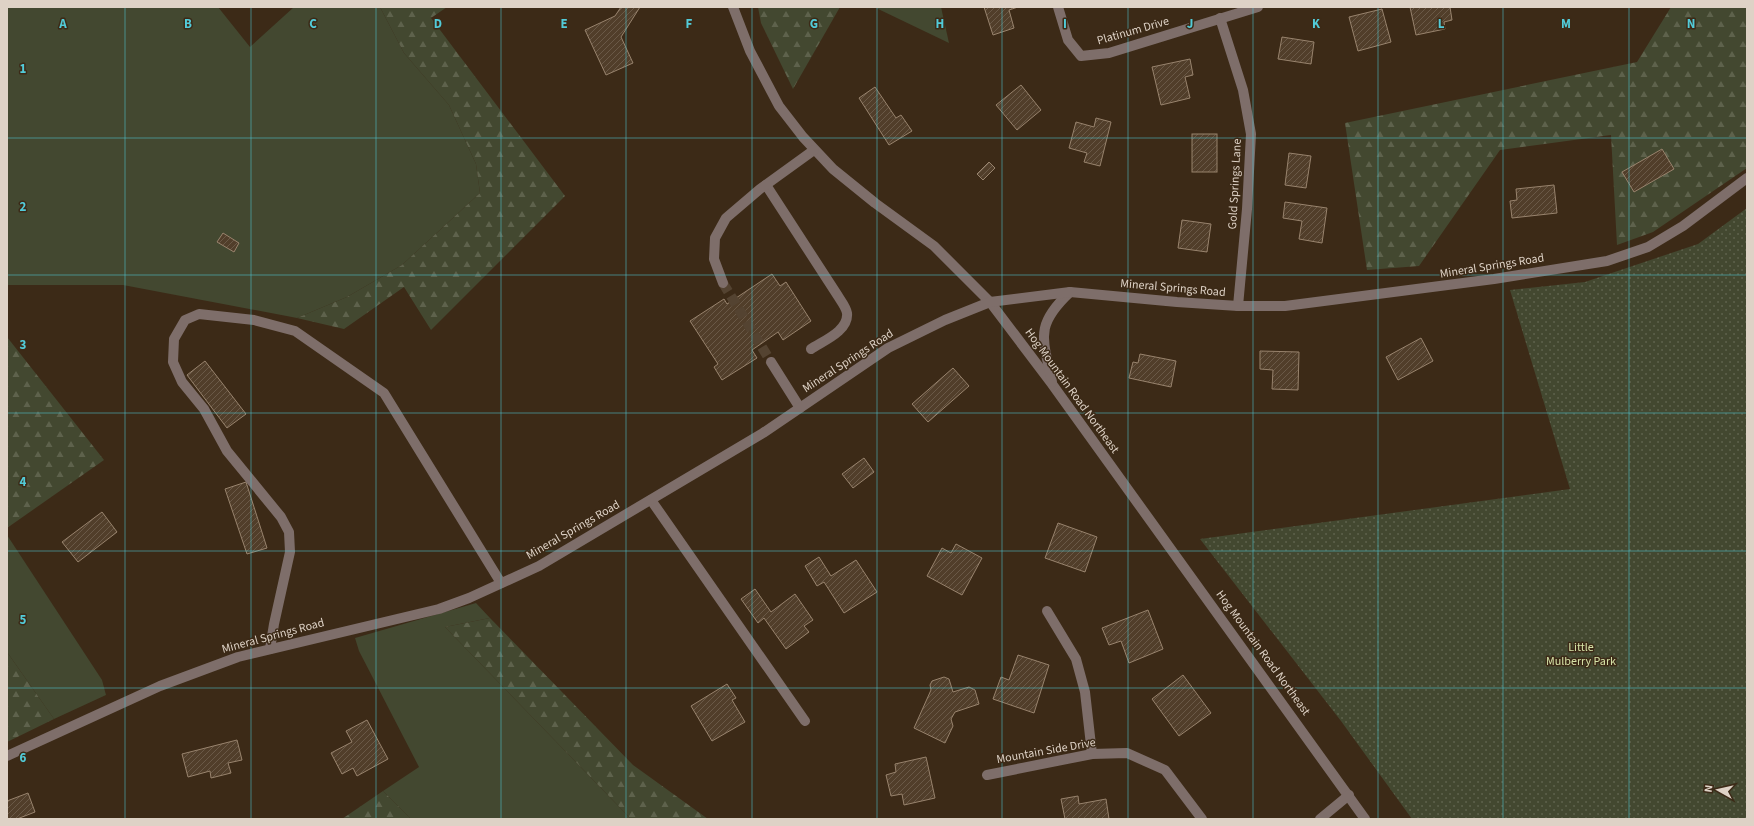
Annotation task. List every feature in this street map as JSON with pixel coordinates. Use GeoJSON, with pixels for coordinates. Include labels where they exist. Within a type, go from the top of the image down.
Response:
{"type":"FeatureCollection","features":[{"type":"Feature","properties":{"kind":"street","name":"Hog Mountain Road Northeast"},"geometry":{"type":"LineString","coordinates":[[733,7],[750,51],[779,106],[814,150],[833,169],[875,203],[934,246],[990,302],[1052,384],[1349,795],[1364,819]]}},
{"type":"Feature","properties":{"kind":"street","name":"Platinum Drive"},"geometry":{"type":"LineString","coordinates":[[1058,7],[1068,40],[1081,56],[1109,53],[1220,18]]}},
{"type":"Feature","properties":{"kind":"street"},"geometry":{"type":"LineString","coordinates":[[1220,18],[1258,7]]}},
{"type":"Feature","properties":{"kind":"street","name":"Gold Springs Lane"},"geometry":{"type":"LineString","coordinates":[[1220,18],[1243,90],[1251,134],[1247,209],[1238,306]]}},
{"type":"Feature","properties":{"kind":"street"},"geometry":{"type":"LineString","coordinates":[[723,283],[714,259],[716,238],[726,218],[766,185],[814,150]]}},
{"type":"Feature","properties":{"kind":"street","name":"Mineral Springs Road"},"geometry":{"type":"LineString","coordinates":[[7,756],[160,686],[238,657],[439,609],[501,584],[539,566],[763,432],[888,348],[945,320],[990,302],[1070,292],[1238,306],[1285,306],[1380,295],[1494,279],[1607,260],[1648,247],[1683,226],[1747,178]]}},
{"type":"Feature","properties":{"kind":"street"},"geometry":{"type":"LineString","coordinates":[[766,185],[847,312],[846,319],[840,330],[811,349]]}},
{"type":"Feature","properties":{"kind":"street"},"geometry":{"type":"LineString","coordinates":[[1052,384],[1044,339],[1044,327],[1051,312],[1070,292]]}},
{"type":"Feature","properties":{"kind":"street"},"geometry":{"type":"LineString","coordinates":[[270,649],[290,552],[290,532],[281,517],[227,451],[204,409],[182,382],[172,362],[174,339],[185,320],[199,314],[254,320],[295,331],[384,393],[501,584]]}},
{"type":"Feature","properties":{"kind":"street"},"geometry":{"type":"LineString","coordinates":[[771,362],[800,408]]}},
{"type":"Feature","properties":{"kind":"street"},"geometry":{"type":"LineString","coordinates":[[651,500],[805,721]]}},
{"type":"Feature","properties":{"kind":"street"},"geometry":{"type":"LineString","coordinates":[[1047,611],[1076,659],[1085,692],[1092,754]]}},
{"type":"Feature","properties":{"kind":"street","name":"Mountain Side Drive"},"geometry":{"type":"LineString","coordinates":[[987,775],[1092,754],[1127,753],[1165,770],[1202,819]]}},
{"type":"Feature","properties":{"kind":"street"},"geometry":{"type":"LineString","coordinates":[[1320,819],[1349,795]]}},
{"type":"Feature","properties":{"kind":"green space"},"geometry":{"type":"Polygon","coordinates":[[[7,7],[218,7],[250,47],[294,7],[380,7],[404,53],[449,105],[476,164],[480,193],[402,265],[347,297],[297,318],[123,285],[7,285],[7,7]]]}},
{"type":"Feature","properties":{"kind":"green space"},"geometry":{"type":"Polygon","coordinates":[[[380,7],[447,7],[431,18],[565,196],[431,330],[404,287],[344,329],[297,318],[347,297],[402,265],[480,193],[476,164],[449,105],[404,53],[380,7]]]}},
{"type":"Feature","properties":{"kind":"green space"},"geometry":{"type":"Polygon","coordinates":[[[758,7],[840,7],[793,89],[761,23],[758,7]]]}},
{"type":"Feature","properties":{"kind":"green space"},"geometry":{"type":"Polygon","coordinates":[[[874,7],[941,7],[949,43],[874,7]]]}},
{"type":"Feature","properties":{"kind":"green space"},"geometry":{"type":"Polygon","coordinates":[[[1671,7],[1747,7],[1747,168],[1653,232],[1617,245],[1611,135],[1500,150],[1419,266],[1367,270],[1345,123],[1637,62],[1671,7]]]}},
{"type":"Feature","properties":{"kind":"green space","name":"Little Mulberry Park"},"geometry":{"type":"Polygon","coordinates":[[[1747,208],[1747,819],[1412,819],[1341,721],[1200,539],[1570,489],[1510,290],[1585,282],[1698,244],[1747,208]]]}},
{"type":"Feature","properties":{"kind":"green space"},"geometry":{"type":"Polygon","coordinates":[[[7,337],[104,460],[7,528],[7,337]]]}},
{"type":"Feature","properties":{"kind":"green space"},"geometry":{"type":"Polygon","coordinates":[[[7,535],[102,680],[106,695],[54,719],[7,652],[7,535]]]}},
{"type":"Feature","properties":{"kind":"green space"},"geometry":{"type":"Polygon","coordinates":[[[476,603],[490,618],[445,627],[631,819],[411,819],[383,791],[419,767],[359,651],[355,638],[476,603]]]}},
{"type":"Feature","properties":{"kind":"green space"},"geometry":{"type":"Polygon","coordinates":[[[490,618],[633,765],[708,819],[631,819],[445,627],[490,618]]]}},
{"type":"Feature","properties":{"kind":"green space"},"geometry":{"type":"Polygon","coordinates":[[[7,652],[54,719],[7,742],[7,652]]]}},
{"type":"Feature","properties":{"kind":"green space"},"geometry":{"type":"Polygon","coordinates":[[[383,791],[411,819],[342,819],[383,791]]]}},
{"type":"Feature","properties":{"kind":"building"},"geometry":{"type":"Polygon","coordinates":[[[621,7],[640,7],[621,37],[633,63],[606,75],[585,30],[615,16],[621,7]]]}},
{"type":"Feature","properties":{"kind":"building"},"geometry":{"type":"Polygon","coordinates":[[[984,7],[1018,7],[1009,10],[1014,28],[993,35],[984,7]]]}},
{"type":"Feature","properties":{"kind":"building"},"geometry":{"type":"Polygon","coordinates":[[[1410,7],[1450,7],[1452,20],[1444,22],[1445,29],[1416,35],[1410,7]]]}},
{"type":"Feature","properties":{"kind":"building"},"geometry":{"type":"Polygon","coordinates":[[[1382,9],[1391,42],[1358,51],[1349,17],[1382,9]]]}},
{"type":"Feature","properties":{"kind":"building"},"geometry":{"type":"Polygon","coordinates":[[[1282,37],[1314,42],[1311,64],[1278,59],[1282,37]]]}},
{"type":"Feature","properties":{"kind":"building"},"geometry":{"type":"Polygon","coordinates":[[[1190,59],[1193,75],[1185,77],[1190,98],[1161,105],[1152,67],[1190,59]]]}},
{"type":"Feature","properties":{"kind":"building"},"geometry":{"type":"Polygon","coordinates":[[[1021,85],[1041,110],[1017,130],[996,105],[1021,85]]]}},
{"type":"Feature","properties":{"kind":"building"},"geometry":{"type":"Polygon","coordinates":[[[875,87],[896,118],[901,115],[912,131],[889,145],[859,98],[875,87]]]}},
{"type":"Feature","properties":{"kind":"building"},"geometry":{"type":"Polygon","coordinates":[[[1096,118],[1111,122],[1100,166],[1084,162],[1087,153],[1069,148],[1076,122],[1094,127],[1096,118]]]}},
{"type":"Feature","properties":{"kind":"building"},"geometry":{"type":"Polygon","coordinates":[[[1192,134],[1217,134],[1217,172],[1192,172],[1192,134]]]}},
{"type":"Feature","properties":{"kind":"building"},"geometry":{"type":"Polygon","coordinates":[[[1662,149],[1674,169],[1634,192],[1622,172],[1662,149]]]}},
{"type":"Feature","properties":{"kind":"building"},"geometry":{"type":"Polygon","coordinates":[[[1289,153],[1311,156],[1306,188],[1285,185],[1289,153]]]}},
{"type":"Feature","properties":{"kind":"building"},"geometry":{"type":"Polygon","coordinates":[[[989,162],[995,168],[983,180],[977,174],[989,162]]]}},
{"type":"Feature","properties":{"kind":"building"},"geometry":{"type":"Polygon","coordinates":[[[1554,185],[1557,213],[1512,218],[1510,201],[1517,200],[1516,189],[1554,185]]]}},
{"type":"Feature","properties":{"kind":"building"},"geometry":{"type":"Polygon","coordinates":[[[1285,202],[1327,208],[1322,243],[1299,239],[1302,221],[1283,218],[1285,202]]]}},
{"type":"Feature","properties":{"kind":"building"},"geometry":{"type":"Polygon","coordinates":[[[1182,220],[1211,224],[1207,252],[1178,248],[1182,220]]]}},
{"type":"Feature","properties":{"kind":"building"},"geometry":{"type":"Polygon","coordinates":[[[223,233],[239,243],[234,252],[217,242],[223,233]]]}},
{"type":"Feature","properties":{"kind":"building"},"geometry":{"type":"Polygon","coordinates":[[[772,274],[780,286],[786,282],[811,321],[783,340],[778,332],[752,350],[757,358],[722,380],[714,367],[718,364],[690,321],[724,299],[727,304],[772,274]]]}},
{"type":"Feature","properties":{"kind":"building"},"geometry":{"type":"Polygon","coordinates":[[[1421,338],[1433,361],[1398,380],[1386,357],[1421,338]]]}},
{"type":"Feature","properties":{"kind":"building"},"geometry":{"type":"Polygon","coordinates":[[[1260,351],[1299,352],[1298,390],[1272,389],[1273,370],[1260,369],[1260,351]]]}},
{"type":"Feature","properties":{"kind":"building"},"geometry":{"type":"Polygon","coordinates":[[[1140,354],[1176,361],[1171,387],[1129,378],[1133,362],[1138,363],[1140,354]]]}},
{"type":"Feature","properties":{"kind":"building"},"geometry":{"type":"Polygon","coordinates":[[[205,361],[246,414],[227,428],[187,375],[205,361]]]}},
{"type":"Feature","properties":{"kind":"building"},"geometry":{"type":"Polygon","coordinates":[[[953,368],[969,386],[928,422],[912,404],[953,368]]]}},
{"type":"Feature","properties":{"kind":"building"},"geometry":{"type":"Polygon","coordinates":[[[864,458],[874,472],[853,488],[842,474],[864,458]]]}},
{"type":"Feature","properties":{"kind":"building"},"geometry":{"type":"Polygon","coordinates":[[[246,482],[267,548],[247,554],[225,489],[246,482]]]}},
{"type":"Feature","properties":{"kind":"building"},"geometry":{"type":"Polygon","coordinates":[[[102,512],[117,532],[78,562],[62,542],[102,512]]]}},
{"type":"Feature","properties":{"kind":"building"},"geometry":{"type":"Polygon","coordinates":[[[1058,523],[1097,537],[1085,572],[1045,558],[1058,523]]]}},
{"type":"Feature","properties":{"kind":"building"},"geometry":{"type":"Polygon","coordinates":[[[956,544],[982,558],[962,595],[927,576],[942,548],[951,553],[956,544]]]}},
{"type":"Feature","properties":{"kind":"building"},"geometry":{"type":"Polygon","coordinates":[[[819,557],[831,576],[856,560],[877,592],[844,613],[824,582],[817,586],[805,566],[819,557]]]}},
{"type":"Feature","properties":{"kind":"building"},"geometry":{"type":"Polygon","coordinates":[[[755,589],[771,612],[795,594],[813,620],[804,626],[809,632],[786,649],[764,618],[758,623],[741,599],[755,589]]]}},
{"type":"Feature","properties":{"kind":"building"},"geometry":{"type":"Polygon","coordinates":[[[1148,610],[1163,649],[1129,663],[1121,641],[1109,645],[1102,628],[1148,610]]]}},
{"type":"Feature","properties":{"kind":"building"},"geometry":{"type":"Polygon","coordinates":[[[1018,655],[1049,665],[1034,713],[993,699],[1001,677],[1009,680],[1018,655]]]}},
{"type":"Feature","properties":{"kind":"building"},"geometry":{"type":"Polygon","coordinates":[[[1183,675],[1211,713],[1179,736],[1152,699],[1183,675]]]}},
{"type":"Feature","properties":{"kind":"building"},"geometry":{"type":"Polygon","coordinates":[[[944,677],[949,679],[953,692],[969,687],[975,690],[979,704],[955,712],[951,719],[953,726],[945,743],[914,728],[931,690],[930,685],[932,681],[944,677]]]}},
{"type":"Feature","properties":{"kind":"building"},"geometry":{"type":"Polygon","coordinates":[[[727,684],[736,698],[732,700],[745,722],[712,741],[691,706],[727,684]]]}},
{"type":"Feature","properties":{"kind":"building"},"geometry":{"type":"Polygon","coordinates":[[[367,720],[388,759],[357,776],[353,768],[342,774],[331,753],[352,742],[346,731],[367,720]]]}},
{"type":"Feature","properties":{"kind":"building"},"geometry":{"type":"Polygon","coordinates":[[[237,740],[242,760],[228,763],[231,773],[211,778],[210,771],[188,777],[182,754],[237,740]]]}},
{"type":"Feature","properties":{"kind":"building"},"geometry":{"type":"Polygon","coordinates":[[[926,757],[935,798],[904,805],[902,794],[891,796],[886,775],[896,772],[895,764],[926,757]]]}},
{"type":"Feature","properties":{"kind":"building"},"geometry":{"type":"Polygon","coordinates":[[[28,793],[35,812],[17,819],[7,819],[7,801],[28,793]]]}},
{"type":"Feature","properties":{"kind":"building"},"geometry":{"type":"Polygon","coordinates":[[[1078,796],[1079,804],[1106,799],[1109,819],[1065,819],[1061,799],[1078,796]]]}},
{"type":"Feature","properties":{"kind":"tunnel"},"geometry":{"type":"LineString","coordinates":[[723,283],[771,362]]}}]}
